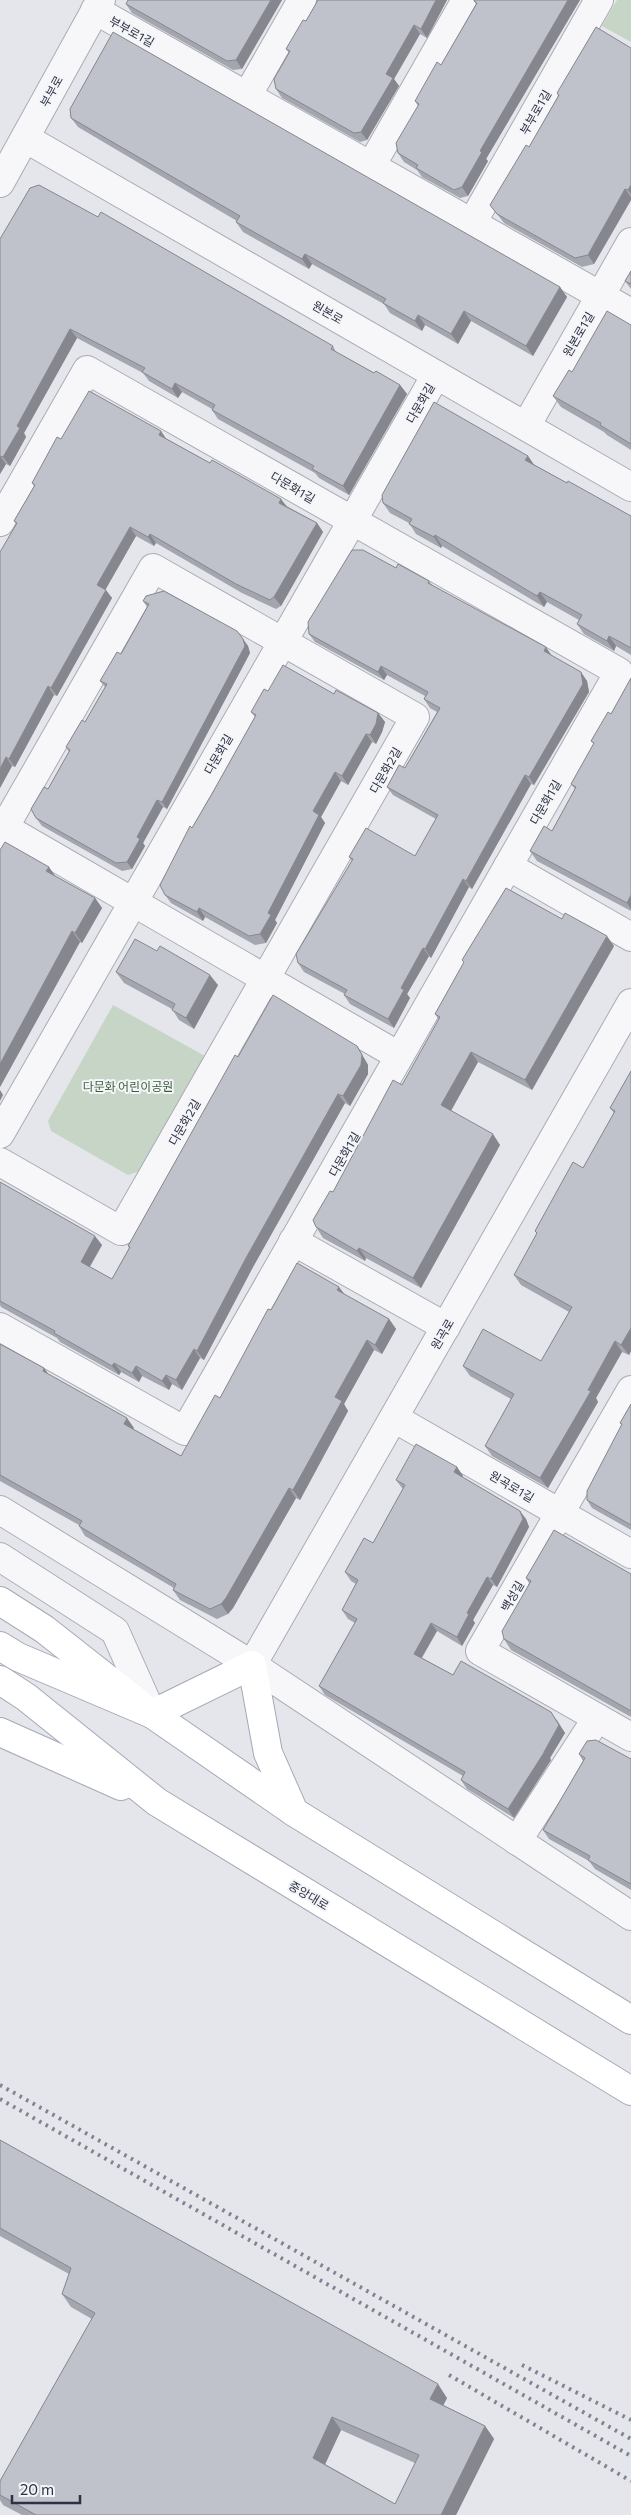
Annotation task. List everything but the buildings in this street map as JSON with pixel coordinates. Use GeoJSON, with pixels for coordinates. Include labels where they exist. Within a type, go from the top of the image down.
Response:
{"type":"FeatureCollection","features":[{"type":"Feature","properties":{"kind":"main road"},"geometry":{"type":"LineString","coordinates":[[0,1601],[44,1629],[152,1714],[294,1812],[631,2020]]}},
{"type":"Feature","properties":{"kind":"main road"},"geometry":{"type":"LineString","coordinates":[[0,1646],[18,1657],[152,1714],[252,1665],[268,1753],[294,1812]]}},
{"type":"Feature","properties":{"kind":"main road","name":"중앙대로"},"geometry":{"type":"LineString","coordinates":[[0,1680],[26,1697],[157,1802],[631,2091]]}},
{"type":"Feature","properties":{"kind":"main road"},"geometry":{"type":"LineString","coordinates":[[0,1732],[157,1802]]}},
{"type":"Feature","properties":{"kind":"street"},"geometry":{"type":"LineString","coordinates":[[247,96],[302,0]]}},
{"type":"Feature","properties":{"kind":"street"},"geometry":{"type":"LineString","coordinates":[[371,166],[466,0]]}},
{"type":"Feature","properties":{"kind":"street","name":"부부로1길"},"geometry":{"type":"LineString","coordinates":[[472,223],[599,0]]}},
{"type":"Feature","properties":{"kind":"street","name":"부부로1길"},"geometry":{"type":"LineString","coordinates":[[98,5],[247,96],[631,313]]}},
{"type":"Feature","properties":{"kind":"street","name":"부부로"},"geometry":{"type":"LineString","coordinates":[[0,182],[98,5]]}},
{"type":"Feature","properties":{"kind":"street","name":"원본로"},"geometry":{"type":"LineString","coordinates":[[25,138],[631,487]]}},
{"type":"Feature","properties":{"kind":"street","name":"원본로1길"},"geometry":{"type":"LineString","coordinates":[[526,426],[631,242]]}},
{"type":"Feature","properties":{"kind":"street","name":"다문화1길"},"geometry":{"type":"LineString","coordinates":[[0,522],[87,370],[619,672],[185,1431],[0,1327]]}},
{"type":"Feature","properties":{"kind":"street","name":"다문화길"},"geometry":{"type":"LineString","coordinates":[[0,1134],[436,374]]}},
{"type":"Feature","properties":{"kind":"street","name":"다문화2길"},"geometry":{"type":"LineString","coordinates":[[0,1162],[121,1231],[415,717],[153,568],[1,829]]}},
{"type":"Feature","properties":{"kind":"street"},"geometry":{"type":"LineString","coordinates":[[1,829],[133,902],[399,1056]]}},
{"type":"Feature","properties":{"kind":"street"},"geometry":{"type":"LineString","coordinates":[[508,866],[631,937]]}},
{"type":"Feature","properties":{"kind":"street","name":"원곡로"},"geometry":{"type":"LineString","coordinates":[[252,1665],[631,1004]]}},
{"type":"Feature","properties":{"kind":"street"},"geometry":{"type":"LineString","coordinates":[[293,1241],[446,1327]]}},
{"type":"Feature","properties":{"kind":"street","name":"백성길"},"geometry":{"type":"LineString","coordinates":[[631,1390],[480,1651],[631,1737]]}},
{"type":"Feature","properties":{"kind":"street","name":"원곡로1길"},"geometry":{"type":"LineString","coordinates":[[394,1418],[631,1554]]}},
{"type":"Feature","properties":{"kind":"street"},"geometry":{"type":"LineString","coordinates":[[0,1510],[252,1665],[631,1916]]}},
{"type":"Feature","properties":{"kind":"street"},"geometry":{"type":"LineString","coordinates":[[0,1557],[115,1630],[152,1714]]}},
{"type":"Feature","properties":{"kind":"street"},"geometry":{"type":"LineString","coordinates":[[517,1841],[596,1718]]}},
{"type":"Feature","properties":{"kind":"green space"},"geometry":{"type":"Polygon","coordinates":[[[617,0],[631,0],[631,42],[602,26],[617,0]]]}},
{"type":"Feature","properties":{"kind":"green space","name":"다문화 어린이공원"},"geometry":{"type":"Polygon","coordinates":[[[113,1005],[205,1056],[140,1171],[128,1175],[51,1131],[48,1121],[113,1005]]]}},
{"type":"Feature","properties":{"kind":"railway"},"geometry":{"type":"LineString","coordinates":[[0,2085],[631,2439]]}},
{"type":"Feature","properties":{"kind":"railway"},"geometry":{"type":"LineString","coordinates":[[0,2099],[631,2456]]}},
{"type":"Feature","properties":{"kind":"railway"},"geometry":{"type":"LineString","coordinates":[[522,2365],[631,2420]]}},
{"type":"Feature","properties":{"kind":"railway"},"geometry":{"type":"LineString","coordinates":[[449,2375],[631,2481]]}}]}
